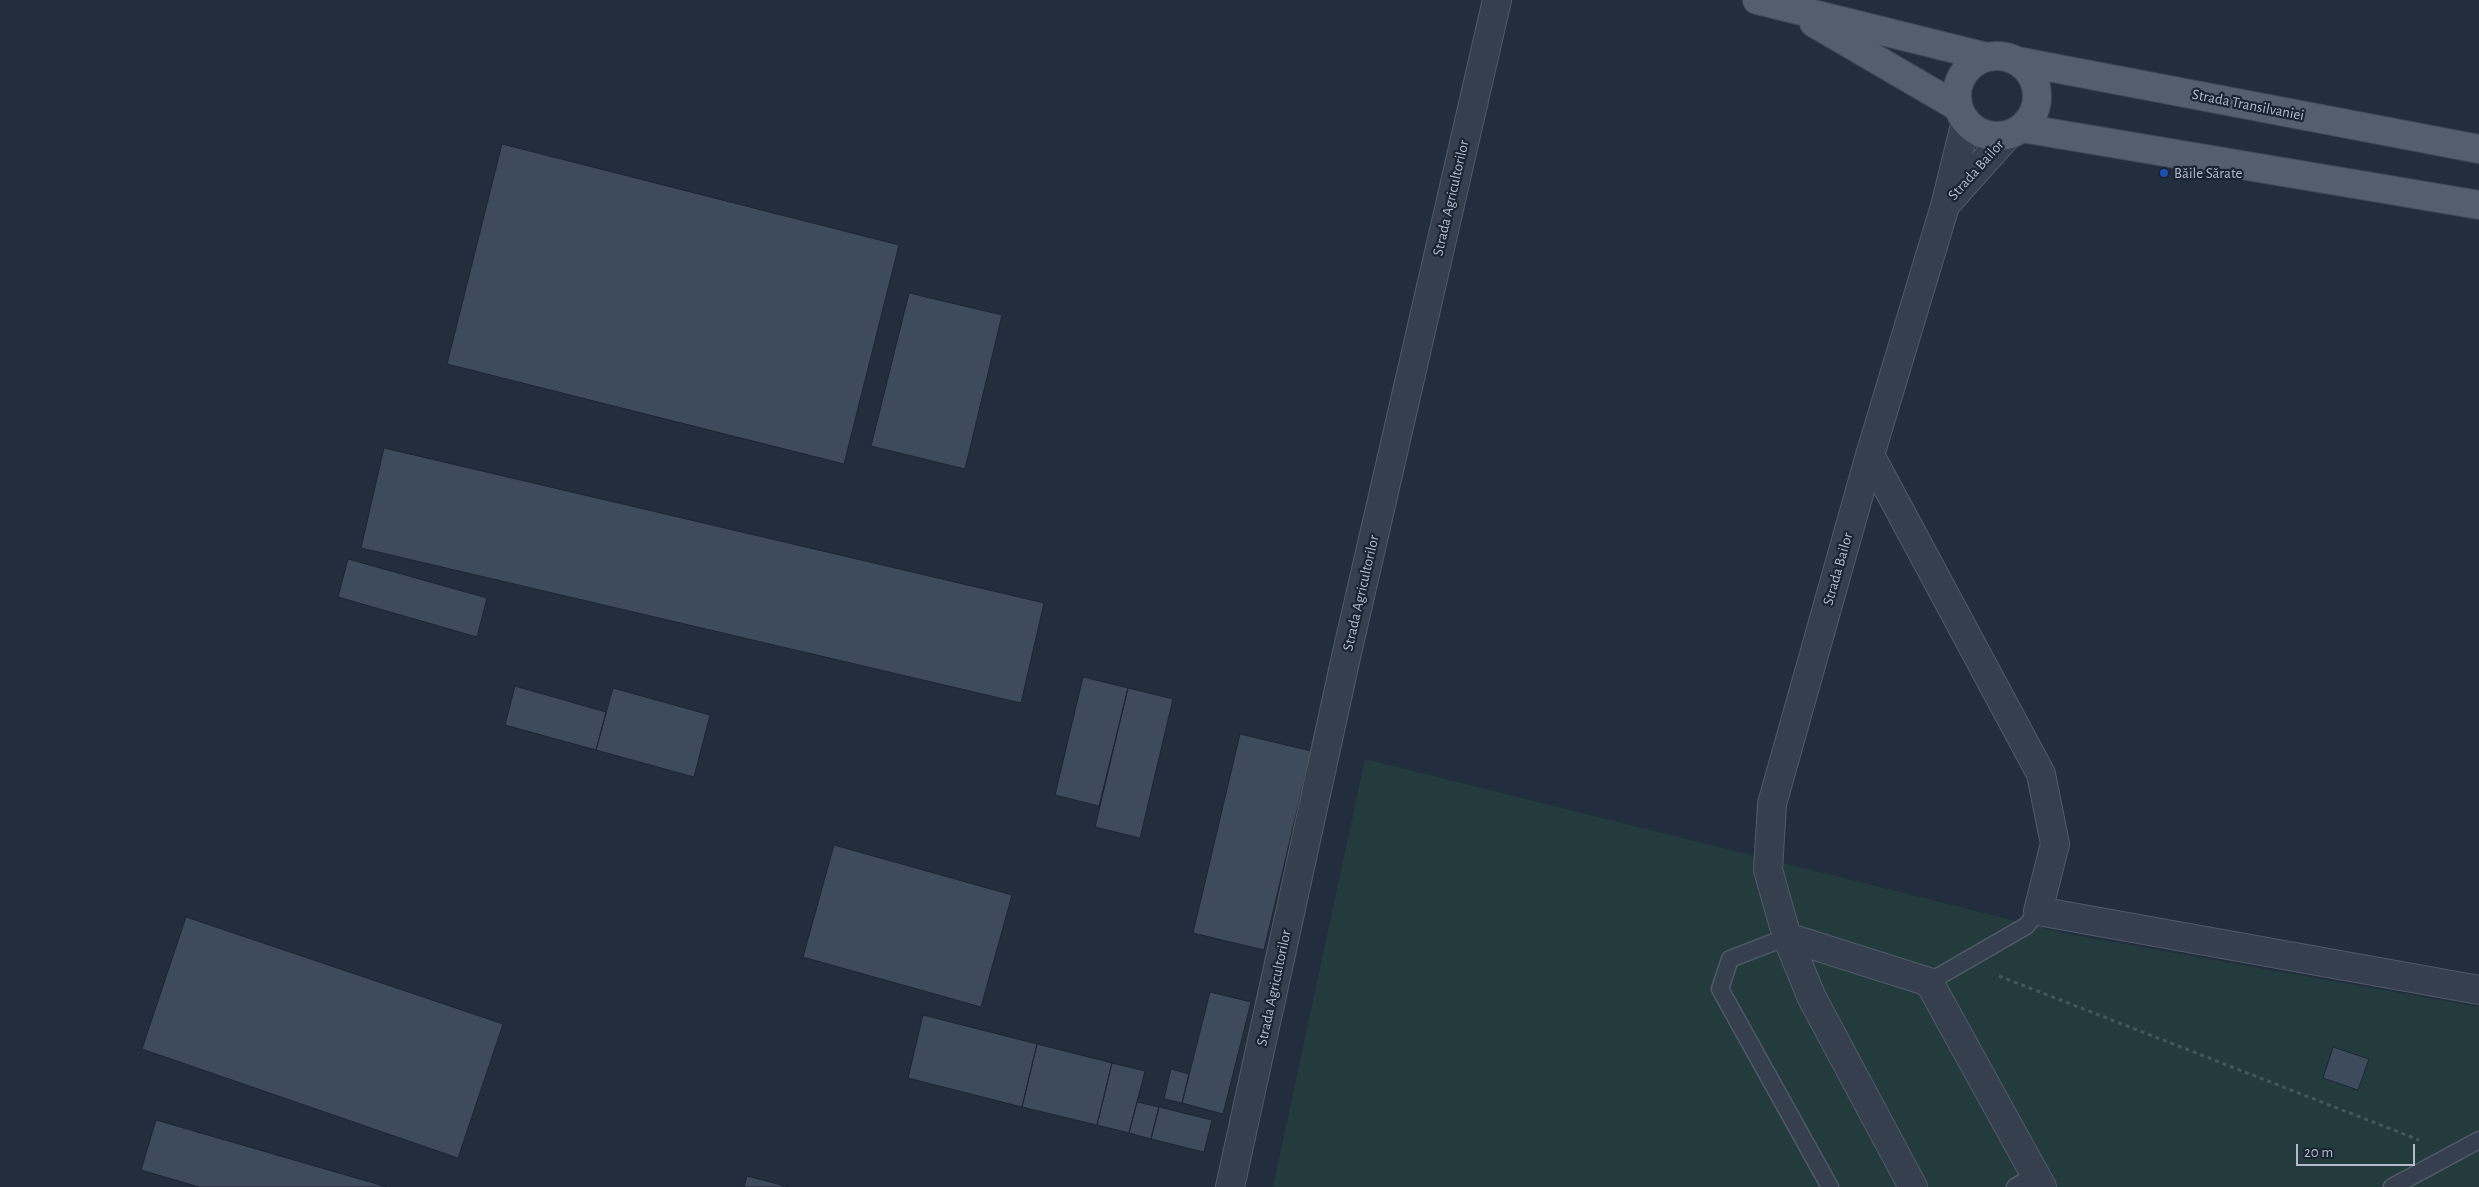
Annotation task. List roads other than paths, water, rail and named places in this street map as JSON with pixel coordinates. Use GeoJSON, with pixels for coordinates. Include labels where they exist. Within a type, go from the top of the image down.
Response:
{"type":"FeatureCollection","features":[{"type":"Feature","properties":{"kind":"main road"},"geometry":{"type":"LineString","coordinates":[[1757,0],[1987,57],[2002,56],[2017,61],[2029,72],[2036,86],[2037,101],[2032,116],[2015,131]]}},
{"type":"Feature","properties":{"kind":"main road"},"geometry":{"type":"LineString","coordinates":[[1787,8],[1962,114],[1978,131],[1992,136],[2015,131],[2479,205]]}},
{"type":"Feature","properties":{"kind":"main road"},"geometry":{"type":"LineString","coordinates":[[1962,114],[1957,90],[1962,76],[1973,64],[1987,57]]}},
{"type":"Feature","properties":{"kind":"main road","name":"Strada Transilvaniei"},"geometry":{"type":"LineString","coordinates":[[2017,61],[2479,148]]}},
{"type":"Feature","properties":{"kind":"street","name":"Strada Agricultorilor"},"geometry":{"type":"LineString","coordinates":[[1230,1187],[1346,657],[1497,0]]}},
{"type":"Feature","properties":{"kind":"street","name":"Strada Bailor"},"geometry":{"type":"LineString","coordinates":[[1913,1187],[1812,998],[1787,936],[1768,870],[1772,804],[1870,455],[1945,206],[1962,114]]}},
{"type":"Feature","properties":{"kind":"street","name":"Strada Bailor"},"geometry":{"type":"LineString","coordinates":[[1945,206],[2015,131]]}},
{"type":"Feature","properties":{"kind":"street"},"geometry":{"type":"LineString","coordinates":[[1870,455],[2041,774],[2056,844],[2038,911],[2479,990]]}},
{"type":"Feature","properties":{"kind":"street"},"geometry":{"type":"LineString","coordinates":[[1787,936],[1929,982],[2031,1183]]}},
{"type":"Feature","properties":{"kind":"lane"},"geometry":{"type":"LineString","coordinates":[[1929,982],[2026,926],[2038,911]]}},
{"type":"Feature","properties":{"kind":"lane"},"geometry":{"type":"LineString","coordinates":[[1787,936],[1730,959],[1720,989],[1830,1187]]}},
{"type":"Feature","properties":{"kind":"lane"},"geometry":{"type":"LineString","coordinates":[[2392,1187],[2479,1140]]}},
{"type":"Feature","properties":{"kind":"place","name":"Băile Sărate"},"geometry":{"type":"Point","coordinates":[2164,173]}}]}
